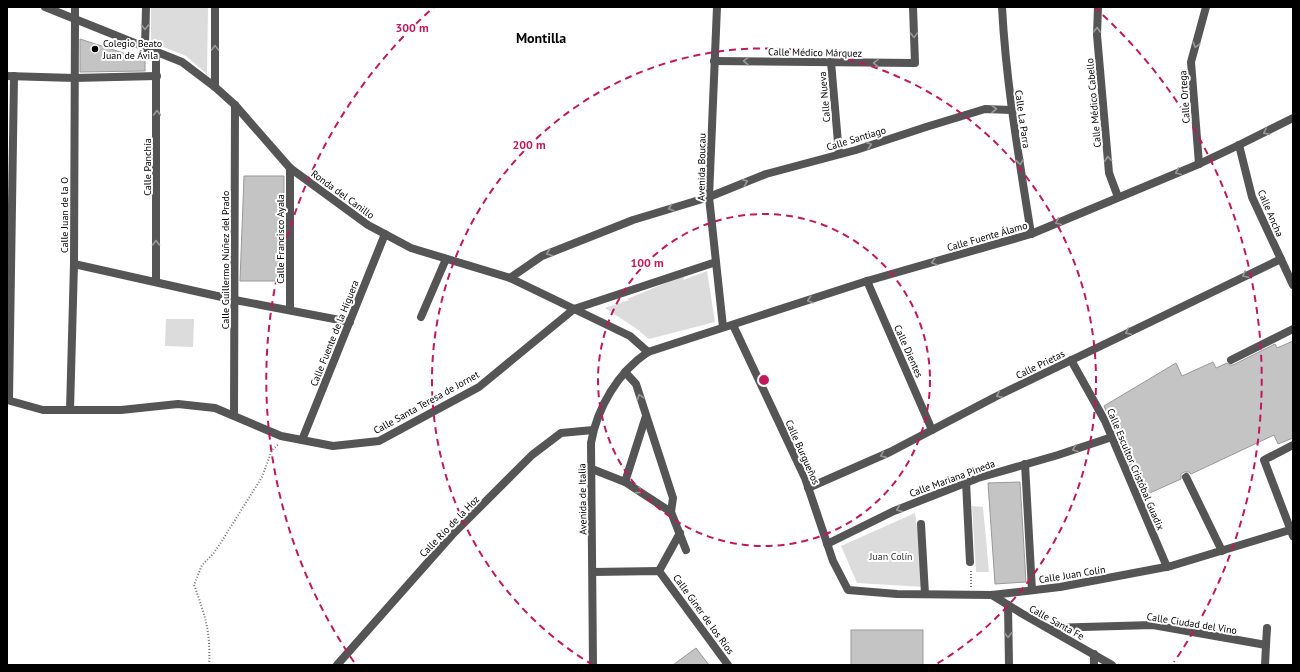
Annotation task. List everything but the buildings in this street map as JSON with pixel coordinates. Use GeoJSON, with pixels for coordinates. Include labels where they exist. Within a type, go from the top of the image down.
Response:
{"type":"FeatureCollection","features":[{"type":"Feature","properties":{"kind":"street","name":"Ronda del Canillo"},"geometry":{"type":"LineString","coordinates":[[44,7],[182,62],[215,87],[235,105],[290,168],[362,221],[411,248],[510,278],[630,336],[648,352]]}},
{"type":"Feature","properties":{"kind":"street","name":"Calle Juan de la O"},"geometry":{"type":"LineString","coordinates":[[70,410],[74,264],[75,7]]}},
{"type":"Feature","properties":{"kind":"street"},"geometry":{"type":"LineString","coordinates":[[145,48],[146,7]]}},
{"type":"Feature","properties":{"kind":"street"},"geometry":{"type":"LineString","coordinates":[[215,7],[215,87]]}},
{"type":"Feature","properties":{"kind":"street","name":"Avenida Boucau"},"geometry":{"type":"LineString","coordinates":[[717,7],[709,197],[723,327]]}},
{"type":"Feature","properties":{"kind":"street","name":"Calle Médico Márquez"},"geometry":{"type":"LineString","coordinates":[[714,61],[915,63],[914,7]]}},
{"type":"Feature","properties":{"kind":"street","name":"Calle La Parra"},"geometry":{"type":"LineString","coordinates":[[1002,7],[1004,50],[1011,110],[1031,234]]}},
{"type":"Feature","properties":{"kind":"street","name":"Calle Médico Cabello"},"geometry":{"type":"LineString","coordinates":[[1098,7],[1097,35],[1109,173],[1118,197]]}},
{"type":"Feature","properties":{"kind":"street","name":"Calle Ortega"},"geometry":{"type":"LineString","coordinates":[[1199,164],[1192,62],[1206,7]]}},
{"type":"Feature","properties":{"kind":"street","name":"Calle Panchía"},"geometry":{"type":"LineString","coordinates":[[156,52],[156,282]]}},
{"type":"Feature","properties":{"kind":"street","name":"Calle Nueva"},"geometry":{"type":"LineString","coordinates":[[831,62],[839,154]]}},
{"type":"Feature","properties":{"kind":"street"},"geometry":{"type":"LineString","coordinates":[[8,400],[10,76],[74,78],[157,76]]}},
{"type":"Feature","properties":{"kind":"street","name":"Calle Guillermo Núñez del Prado"},"geometry":{"type":"LineString","coordinates":[[234,416],[235,105]]}},
{"type":"Feature","properties":{"kind":"street","name":"Calle Santiago"},"geometry":{"type":"LineString","coordinates":[[510,278],[542,256],[633,220],[709,197],[766,174],[839,154],[984,109],[1011,110]]}},
{"type":"Feature","properties":{"kind":"street","name":"Calle Fuente Álamo"},"geometry":{"type":"LineString","coordinates":[[723,327],[867,281],[1031,234],[1199,164],[1293,118]]}},
{"type":"Feature","properties":{"kind":"street","name":"Calle Ancha"},"geometry":{"type":"LineString","coordinates":[[1240,145],[1252,197],[1293,285]]}},
{"type":"Feature","properties":{"kind":"street","name":"Calle Francisco Ayala"},"geometry":{"type":"LineString","coordinates":[[290,168],[290,310]]}},
{"type":"Feature","properties":{"kind":"street","name":"Calle Fuente de la Higuera"},"geometry":{"type":"LineString","coordinates":[[302,440],[386,234]]}},
{"type":"Feature","properties":{"kind":"street"},"geometry":{"type":"LineString","coordinates":[[421,317],[446,259]]}},
{"type":"Feature","properties":{"kind":"street","name":"Calle Prietas"},"geometry":{"type":"LineString","coordinates":[[808,488],[890,452],[995,397],[1281,259]]}},
{"type":"Feature","properties":{"kind":"street"},"geometry":{"type":"LineString","coordinates":[[574,309],[716,262]]}},
{"type":"Feature","properties":{"kind":"street"},"geometry":{"type":"LineString","coordinates":[[74,264],[235,300],[350,322]]}},
{"type":"Feature","properties":{"kind":"street","name":"Calle Dientes"},"geometry":{"type":"LineString","coordinates":[[867,281],[932,430]]}},
{"type":"Feature","properties":{"kind":"street","name":"Calle Santa Teresa de Jornet"},"geometry":{"type":"LineString","coordinates":[[8,400],[43,410],[121,410],[178,404],[216,408],[281,436],[334,446],[379,441],[479,387],[574,309]]}},
{"type":"Feature","properties":{"kind":"street","name":"Calle Burgueños"},"geometry":{"type":"LineString","coordinates":[[733,325],[805,478],[833,561],[848,590]]}},
{"type":"Feature","properties":{"kind":"street","name":"Avenida de Italia"},"geometry":{"type":"LineString","coordinates":[[593,665],[592,443],[593,430],[598,414],[609,393],[625,372],[639,358],[648,352],[723,327]]}},
{"type":"Feature","properties":{"kind":"street"},"geometry":{"type":"LineString","coordinates":[[1231,360],[1293,329]]}},
{"type":"Feature","properties":{"kind":"street","name":"Calle Escultor Cristóbal Guadix"},"geometry":{"type":"LineString","coordinates":[[1071,360],[1105,421],[1167,567]]}},
{"type":"Feature","properties":{"kind":"street"},"geometry":{"type":"LineString","coordinates":[[625,372],[636,384],[673,498],[671,512],[686,550]]}},
{"type":"Feature","properties":{"kind":"street"},"geometry":{"type":"LineString","coordinates":[[625,482],[646,416]]}},
{"type":"Feature","properties":{"kind":"street","name":"Calle Río de la Hoz"},"geometry":{"type":"LineString","coordinates":[[337,665],[452,535],[532,455],[561,433],[593,430]]}},
{"type":"Feature","properties":{"kind":"street","name":"Calle Mariana Pineda"},"geometry":{"type":"LineString","coordinates":[[827,544],[894,511],[966,482],[1058,455],[1112,437]]}},
{"type":"Feature","properties":{"kind":"street"},"geometry":{"type":"LineString","coordinates":[[1292,531],[1264,460],[1293,445]]}},
{"type":"Feature","properties":{"kind":"street"},"geometry":{"type":"LineString","coordinates":[[1025,464],[1032,590]]}},
{"type":"Feature","properties":{"kind":"street"},"geometry":{"type":"LineString","coordinates":[[592,469],[625,482],[671,512]]}},
{"type":"Feature","properties":{"kind":"street"},"geometry":{"type":"LineString","coordinates":[[1186,477],[1222,550]]}},
{"type":"Feature","properties":{"kind":"street"},"geometry":{"type":"LineString","coordinates":[[966,482],[970,562]]}},
{"type":"Feature","properties":{"kind":"street"},"geometry":{"type":"LineString","coordinates":[[921,524],[924,594]]}},
{"type":"Feature","properties":{"kind":"street","name":"Calle Juan Colín"},"geometry":{"type":"LineString","coordinates":[[848,590],[897,594],[992,595],[1060,587],[1167,567],[1292,531]]}},
{"type":"Feature","properties":{"kind":"street"},"geometry":{"type":"LineString","coordinates":[[659,571],[680,533]]}},
{"type":"Feature","properties":{"kind":"street","name":"Calle Giner de los Ríos"},"geometry":{"type":"LineString","coordinates":[[593,572],[659,571],[728,665]]}},
{"type":"Feature","properties":{"kind":"street","name":"Calle Santa Fe"},"geometry":{"type":"LineString","coordinates":[[992,595],[1112,665]]}},
{"type":"Feature","properties":{"kind":"street"},"geometry":{"type":"LineString","coordinates":[[1008,604],[1009,665]]}},
{"type":"Feature","properties":{"kind":"street","name":"Calle Ciudad del Vino"},"geometry":{"type":"LineString","coordinates":[[1048,628],[1153,626],[1266,645]]}},
{"type":"Feature","properties":{"kind":"street"},"geometry":{"type":"LineString","coordinates":[[1265,665],[1267,628]]}},
{"type":"Feature","properties":{"kind":"street"},"geometry":{"type":"LineString","coordinates":[[1094,654],[1094,665]]}},
{"type":"Feature","properties":{"kind":"path"},"geometry":{"type":"LineString","coordinates":[[209,665],[209,637],[207,622],[194,585],[195,579],[202,565],[213,554],[262,476],[272,450],[287,437]]}},
{"type":"Feature","properties":{"kind":"path"},"geometry":{"type":"LineString","coordinates":[[970,562],[972,595]]}},
{"type":"Feature","properties":{"kind":"green space"},"geometry":{"type":"Polygon","coordinates":[[[151,7],[208,7],[207,74],[186,56],[151,42],[151,7]]]}},
{"type":"Feature","properties":{"kind":"green space"},"geometry":{"type":"Polygon","coordinates":[[[707,271],[715,322],[649,339],[637,329],[605,308],[629,300],[627,299],[685,275],[683,280],[707,271]]]}},
{"type":"Feature","properties":{"kind":"green space"},"geometry":{"type":"Polygon","coordinates":[[[166,319],[194,319],[193,347],[165,346],[166,319]]]}},
{"type":"Feature","properties":{"kind":"green space"},"geometry":{"type":"Polygon","coordinates":[[[972,506],[983,507],[989,572],[976,572],[972,506]]]}},
{"type":"Feature","properties":{"kind":"green space","name":"Juan Colín"},"geometry":{"type":"Polygon","coordinates":[[[915,513],[925,587],[857,583],[841,546],[915,513]]]}},
{"type":"Feature","properties":{"kind":"place","name":"Colegio Beato Juan de Ávila"},"geometry":{"type":"Point","coordinates":[95,49]}},
{"type":"Feature","properties":{"kind":"district","name":"Montilla"},"geometry":{"type":"Point","coordinates":[541,38]}}]}
